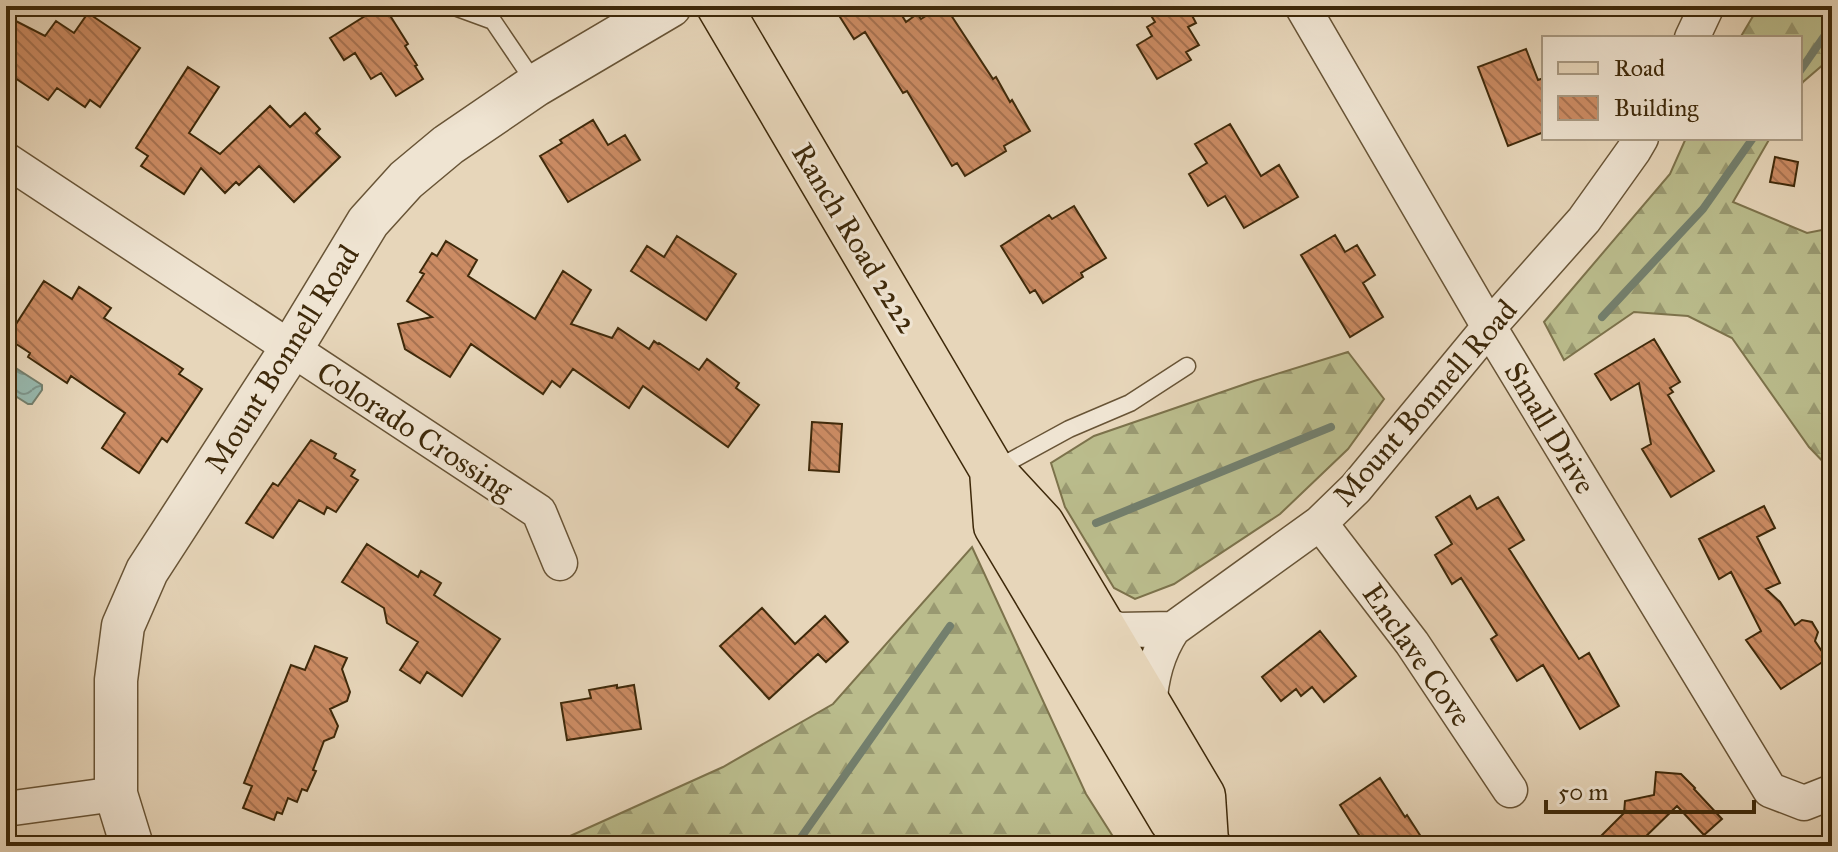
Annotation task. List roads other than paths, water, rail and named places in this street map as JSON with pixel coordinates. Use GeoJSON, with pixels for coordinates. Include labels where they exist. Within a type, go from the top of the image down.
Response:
{"type":"FeatureCollection","features":[{"type":"Feature","properties":{"kind":"main road","name":"Ranch Road 2222"},"geometry":{"type":"LineString","coordinates":[[719,6],[992,470],[1042,524],[1203,796],[1207,844]]}},
{"type":"Feature","properties":{"kind":"main road","name":"Ranch Road 2222"},"geometry":{"type":"LineString","coordinates":[[992,470],[996,526],[1172,821],[1207,844]]}},
{"type":"Feature","properties":{"kind":"street","name":"Mount Bonnell Road"},"geometry":{"type":"LineString","coordinates":[[132,846],[116,794],[116,680],[123,626],[147,571],[291,349],[368,222],[406,180],[448,145],[536,85],[670,6]]}},
{"type":"Feature","properties":{"kind":"street","name":"Small Drive"},"geometry":{"type":"LineString","coordinates":[[1302,6],[1489,327],[1770,790],[1804,803],[1832,792]]}},
{"type":"Feature","properties":{"kind":"street"},"geometry":{"type":"LineString","coordinates":[[1693,36],[1707,6]]}},
{"type":"Feature","properties":{"kind":"street","name":"Mount Bonnell Road"},"geometry":{"type":"LineString","coordinates":[[1149,707],[1153,672],[1163,643],[1173,629],[1320,523],[1356,488],[1489,327],[1584,220],[1640,140]]}},
{"type":"Feature","properties":{"kind":"street","name":"Colorado Crossing"},"geometry":{"type":"LineString","coordinates":[[6,160],[539,512],[560,563]]}},
{"type":"Feature","properties":{"kind":"street","name":"Enclave Cove"},"geometry":{"type":"LineString","coordinates":[[1320,523],[1412,643],[1510,790]]}},
{"type":"Feature","properties":{"kind":"street"},"geometry":{"type":"LineString","coordinates":[[1098,622],[1119,630],[1173,629]]}},
{"type":"Feature","properties":{"kind":"street"},"geometry":{"type":"LineString","coordinates":[[6,809],[116,794]]}},
{"type":"Feature","properties":{"kind":"lane"},"geometry":{"type":"LineString","coordinates":[[452,6],[493,21],[536,85]]}},
{"type":"Feature","properties":{"kind":"lane"},"geometry":{"type":"LineString","coordinates":[[992,470],[1069,429],[1130,403],[1187,366]]}},
{"type":"Feature","properties":{"kind":"water"},"geometry":{"type":"Polygon","coordinates":[[[6,365],[11,365],[42,385],[32,404],[6,390],[6,365]]]}},
{"type":"Feature","properties":{"kind":"waterway"},"geometry":{"type":"LineString","coordinates":[[1802,68],[1832,25]]}},
{"type":"Feature","properties":{"kind":"waterway"},"geometry":{"type":"LineString","coordinates":[[1602,317],[1703,209],[1752,140]]}},
{"type":"Feature","properties":{"kind":"waterway"},"geometry":{"type":"LineString","coordinates":[[1096,523],[1331,427]]}},
{"type":"Feature","properties":{"kind":"waterway"},"geometry":{"type":"LineString","coordinates":[[795,846],[950,626]]}}]}
